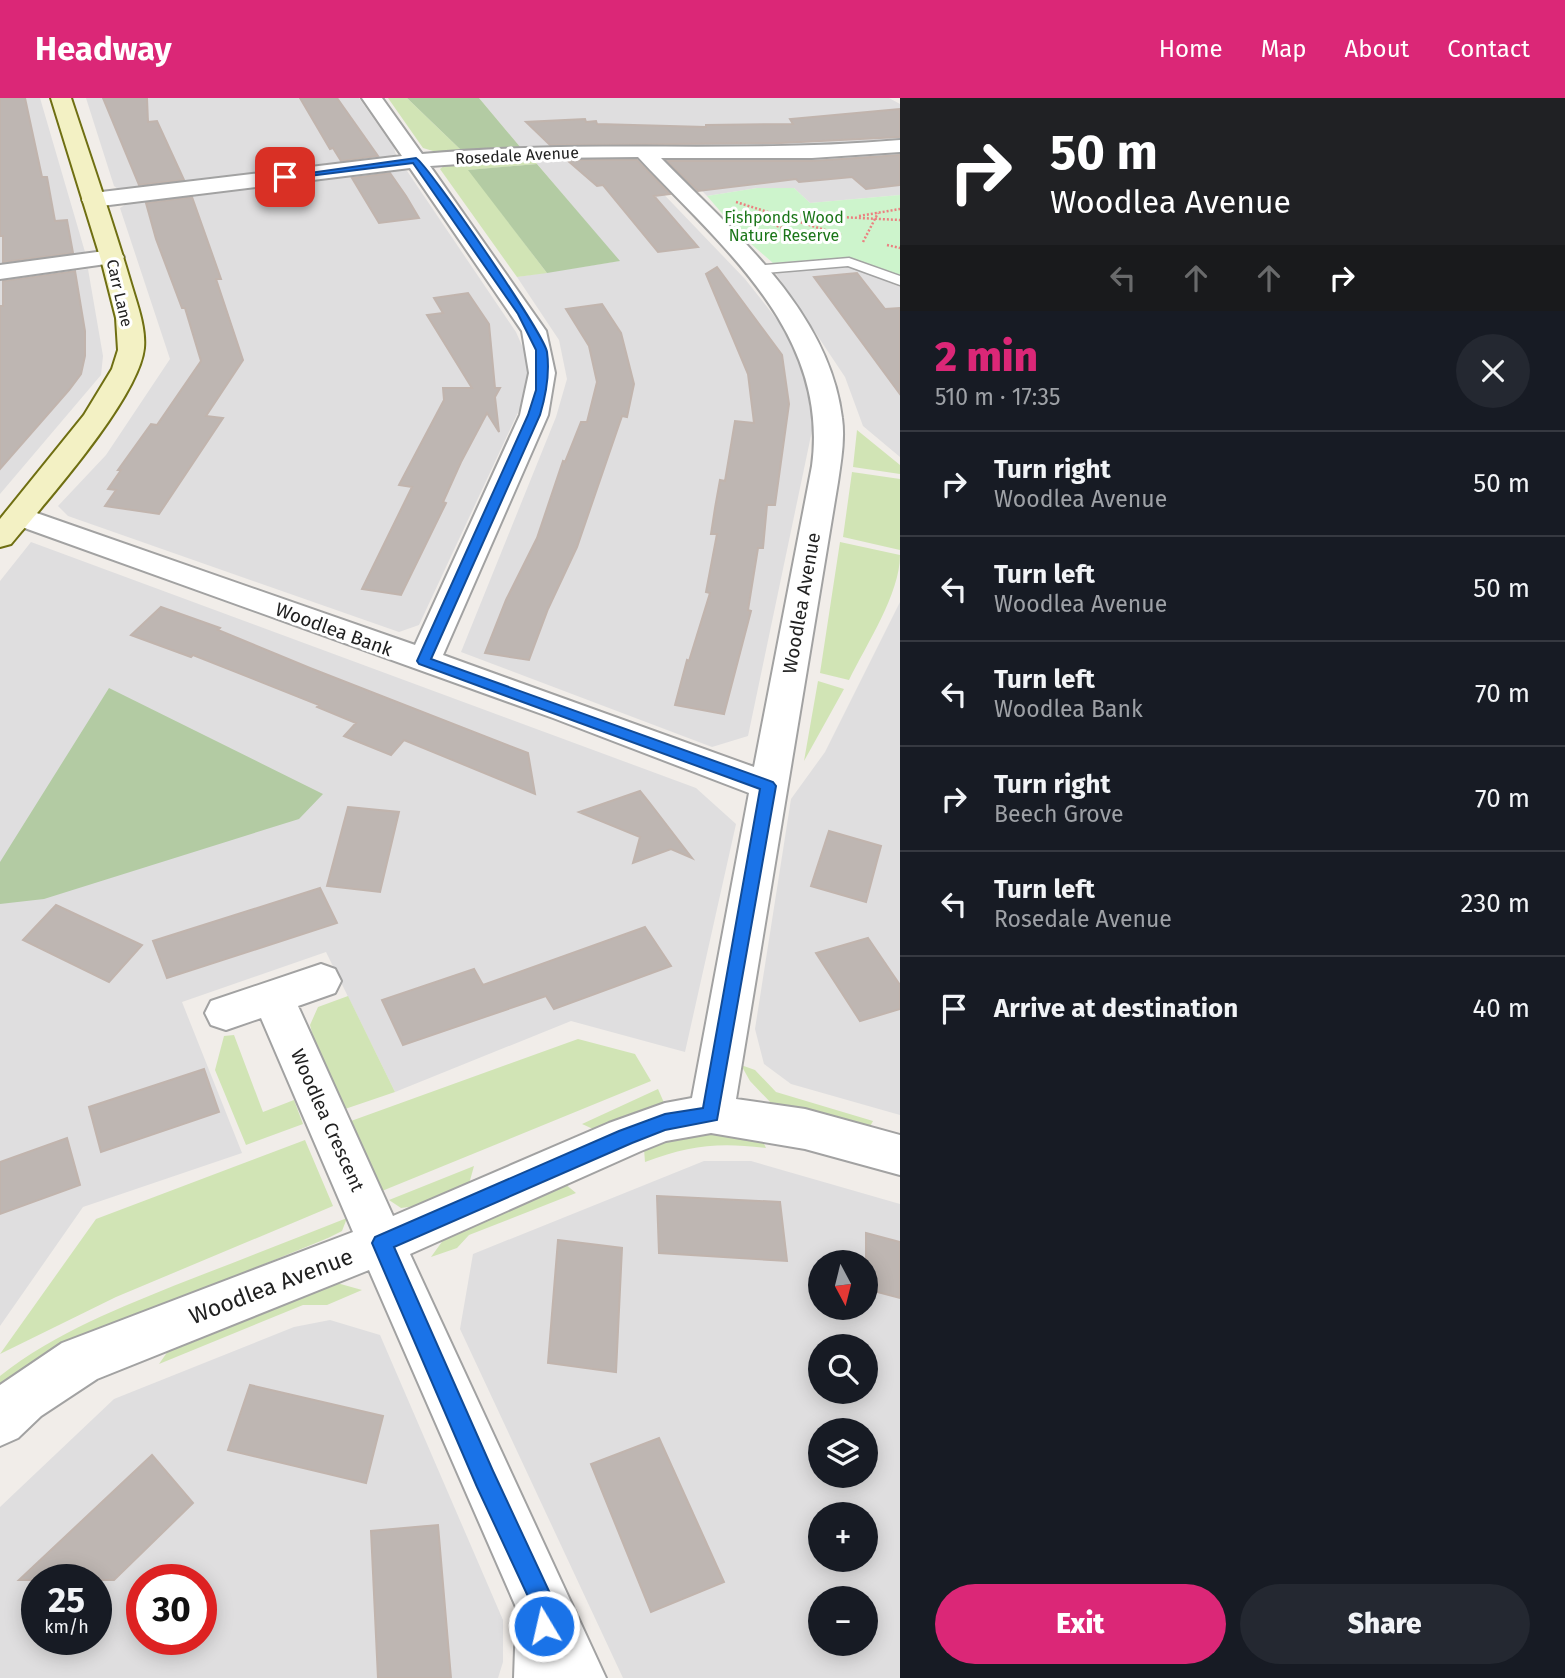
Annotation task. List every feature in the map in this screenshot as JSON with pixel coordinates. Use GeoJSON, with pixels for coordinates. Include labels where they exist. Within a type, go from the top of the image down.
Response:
{"type":"FeatureCollection","features":[{"type":"Feature","properties":{"kind":"street","name":"Carr Lane"},"geometry":{"type":"LineString","coordinates":[[9,527],[122,380],[131,351],[130,327],[112,257],[61,98]]}},
{"type":"Feature","properties":{"kind":"street"},"geometry":{"type":"LineString","coordinates":[[372,98],[534,331],[541,350],[543,370],[542,390],[534,415],[424,661]]}},
{"type":"Feature","properties":{"kind":"street","name":"Rosedale Avenue"},"geometry":{"type":"LineString","coordinates":[[93,200],[416,160],[525,153],[821,153],[900,146]]}},
{"type":"Feature","properties":{"kind":"street","name":"Woodlea Avenue"},"geometry":{"type":"LineString","coordinates":[[643,151],[754,270],[792,317],[807,342],[823,382],[829,420],[820,494],[711,1114]]}},
{"type":"Feature","properties":{"kind":"street"},"geometry":{"type":"LineString","coordinates":[[0,272],[112,257]]}},
{"type":"Feature","properties":{"kind":"street","name":"Woodlea Bank"},"geometry":{"type":"LineString","coordinates":[[9,527],[424,661],[768,786]]}},
{"type":"Feature","properties":{"kind":"street"},"geometry":{"type":"LineString","coordinates":[[226,1013],[321,981]]}},
{"type":"Feature","properties":{"kind":"street","name":"Woodlea Crescent"},"geometry":{"type":"LineString","coordinates":[[273,997],[485,1479],[577,1678]]}},
{"type":"Feature","properties":{"kind":"street","name":"Woodlea Avenue"},"geometry":{"type":"LineString","coordinates":[[0,1420],[23,1398],[80,1361],[382,1243],[665,1122],[711,1114],[805,1129],[900,1155]]}},
{"type":"Feature","properties":{"kind":"street"},"geometry":{"type":"LineString","coordinates":[[544,1604],[544,1678]]}},
{"type":"Feature","properties":{"kind":"lane"},"geometry":{"type":"LineString","coordinates":[[754,270],[849,262],[900,281]]}},
{"type":"Feature","properties":{"kind":"path"},"geometry":{"type":"LineString","coordinates":[[691,203],[724,199],[851,238]]}},
{"type":"Feature","properties":{"kind":"path"},"geometry":{"type":"LineString","coordinates":[[691,203],[720,204],[816,240]]}},
{"type":"Feature","properties":{"kind":"path"},"geometry":{"type":"LineString","coordinates":[[851,218],[900,209]]}},
{"type":"Feature","properties":{"kind":"path"},"geometry":{"type":"LineString","coordinates":[[772,213],[900,220]]}},
{"type":"Feature","properties":{"kind":"path"},"geometry":{"type":"LineString","coordinates":[[876,244],[900,248]]}},
{"type":"Feature","properties":{"kind":"shaded area"},"geometry":{"type":"Polygon","coordinates":[[[0,98],[40,98],[85,252],[0,264],[0,98]]]}},
{"type":"Feature","properties":{"kind":"shaded area"},"geometry":{"type":"Polygon","coordinates":[[[86,98],[359,98],[394,148],[396,155],[118,189],[114,186],[86,98]]]}},
{"type":"Feature","properties":{"kind":"shaded area"},"geometry":{"type":"Polygon","coordinates":[[[479,98],[889,98],[900,104],[900,138],[791,147],[592,143],[521,148],[479,98]]]}},
{"type":"Feature","properties":{"kind":"shaded area"},"geometry":{"type":"Polygon","coordinates":[[[900,153],[900,195],[810,203],[794,188],[757,188],[707,196],[671,159],[825,159],[900,153]]]}},
{"type":"Feature","properties":{"kind":"shaded area"},"geometry":{"type":"Polygon","coordinates":[[[628,157],[745,279],[786,331],[804,373],[813,426],[748,736],[712,747],[461,652],[556,417],[567,379],[559,340],[517,277],[619,261],[533,159],[628,157]]]}},
{"type":"Feature","properties":{"kind":"shaded area"},"geometry":{"type":"Polygon","coordinates":[[[396,168],[407,171],[516,332],[527,357],[527,393],[419,625],[399,632],[68,516],[58,506],[106,455],[170,359],[120,208],[128,203],[396,168]]]}},
{"type":"Feature","properties":{"kind":"shaded area"},"geometry":{"type":"Polygon","coordinates":[[[849,266],[900,287],[900,457],[863,426],[845,377],[775,272],[849,266]]]}},
{"type":"Feature","properties":{"kind":"shaded area"},"geometry":{"type":"Polygon","coordinates":[[[88,269],[103,356],[101,375],[0,494],[0,281],[88,269]]]}},
{"type":"Feature","properties":{"kind":"shaded area"},"geometry":{"type":"Polygon","coordinates":[[[31,542],[696,788],[736,824],[685,1052],[571,1021],[395,1092],[326,952],[182,1002],[242,1153],[83,1207],[0,1326],[0,581],[31,542]]]}},
{"type":"Feature","properties":{"kind":"shaded area"},"geometry":{"type":"Polygon","coordinates":[[[900,602],[900,1115],[791,1084],[764,1064],[755,1029],[791,799],[825,752],[900,602]]]}},
{"type":"Feature","properties":{"kind":"shaded area"},"geometry":{"type":"Polygon","coordinates":[[[704,1161],[751,1161],[900,1204],[900,1678],[623,1678],[460,1329],[473,1254],[704,1161]]]}},
{"type":"Feature","properties":{"kind":"shaded area"},"geometry":{"type":"Polygon","coordinates":[[[330,1320],[380,1335],[503,1620],[503,1662],[498,1678],[0,1678],[0,1507],[114,1399],[294,1327],[330,1320]]]}},
{"type":"Feature","properties":{"kind":"green space"},"geometry":{"type":"Polygon","coordinates":[[[388,98],[407,98],[462,151],[433,151],[423,148],[388,98]]]}},
{"type":"Feature","properties":{"kind":"green space"},"geometry":{"type":"Polygon","coordinates":[[[407,98],[479,98],[521,148],[462,151],[407,98]]]}},
{"type":"Feature","properties":{"kind":"green space"},"geometry":{"type":"Polygon","coordinates":[[[533,159],[537,164],[469,170],[547,273],[517,277],[440,169],[445,165],[533,159]]]}},
{"type":"Feature","properties":{"kind":"green space"},"geometry":{"type":"Polygon","coordinates":[[[537,164],[620,261],[547,273],[468,170],[537,164]]]}},
{"type":"Feature","properties":{"kind":"green space","name":"Fishponds Wood Nature Reserve"},"geometry":{"type":"Polygon","coordinates":[[[757,188],[794,188],[810,203],[900,195],[900,276],[849,257],[773,263],[741,235],[707,196],[757,188]]]}},
{"type":"Feature","properties":{"kind":"green space"},"geometry":{"type":"Polygon","coordinates":[[[857,430],[900,465],[900,474],[853,467],[857,430]]]}},
{"type":"Feature","properties":{"kind":"green space"},"geometry":{"type":"Polygon","coordinates":[[[852,472],[900,479],[900,550],[843,537],[852,472]]]}},
{"type":"Feature","properties":{"kind":"green space"},"geometry":{"type":"Polygon","coordinates":[[[840,542],[900,555],[899,570],[888,602],[849,680],[820,673],[840,542]]]}},
{"type":"Feature","properties":{"kind":"green space"},"geometry":{"type":"Polygon","coordinates":[[[818,681],[844,689],[804,761],[818,681]]]}},
{"type":"Feature","properties":{"kind":"green space"},"geometry":{"type":"Polygon","coordinates":[[[109,688],[323,794],[299,819],[44,899],[0,904],[0,862],[109,688]]]}},
{"type":"Feature","properties":{"kind":"green space"},"geometry":{"type":"Polygon","coordinates":[[[348,996],[395,1092],[345,1109],[315,1044],[310,1025],[318,1007],[348,996]]]}},
{"type":"Feature","properties":{"kind":"green space"},"geometry":{"type":"Polygon","coordinates":[[[234,1035],[263,1112],[294,1100],[303,1124],[246,1145],[215,1070],[224,1036],[234,1035]]]}},
{"type":"Feature","properties":{"kind":"green space"},"geometry":{"type":"Polygon","coordinates":[[[578,1039],[635,1054],[651,1081],[382,1191],[351,1121],[578,1039]]]}},
{"type":"Feature","properties":{"kind":"green space"},"geometry":{"type":"Polygon","coordinates":[[[741,1065],[755,1070],[776,1092],[873,1121],[867,1132],[772,1104],[750,1081],[741,1065]]]}},
{"type":"Feature","properties":{"kind":"green space"},"geometry":{"type":"Polygon","coordinates":[[[658,1089],[665,1105],[604,1134],[582,1124],[658,1089]]]}},
{"type":"Feature","properties":{"kind":"green space"},"geometry":{"type":"Polygon","coordinates":[[[733,1131],[759,1133],[766,1148],[705,1146],[645,1162],[644,1149],[671,1139],[733,1131]]]}},
{"type":"Feature","properties":{"kind":"green space"},"geometry":{"type":"Polygon","coordinates":[[[305,1140],[333,1206],[116,1297],[0,1354],[96,1219],[305,1140]]]}},
{"type":"Feature","properties":{"kind":"green space"},"geometry":{"type":"Polygon","coordinates":[[[474,1166],[469,1184],[416,1206],[401,1208],[389,1200],[474,1166]]]}},
{"type":"Feature","properties":{"kind":"green space"},"geometry":{"type":"Polygon","coordinates":[[[564,1183],[576,1193],[469,1235],[457,1248],[431,1257],[449,1232],[564,1183]]]}},
{"type":"Feature","properties":{"kind":"green space"},"geometry":{"type":"Polygon","coordinates":[[[347,1218],[342,1231],[132,1318],[0,1392],[0,1376],[66,1333],[113,1311],[347,1218]]]}},
{"type":"Feature","properties":{"kind":"green space"},"geometry":{"type":"Polygon","coordinates":[[[337,1283],[362,1290],[327,1305],[303,1305],[159,1364],[175,1341],[337,1283]]]}},
{"type":"Feature","properties":{"kind":"building"},"geometry":{"type":"Polygon","coordinates":[[[0,98],[25,98],[42,177],[47,177],[55,221],[67,220],[73,253],[3,262],[3,236],[0,236],[0,98]]]}},
{"type":"Feature","properties":{"kind":"building"},"geometry":{"type":"Polygon","coordinates":[[[103,98],[147,98],[148,122],[157,121],[184,180],[139,185],[103,98]]]}},
{"type":"Feature","properties":{"kind":"building"},"geometry":{"type":"Polygon","coordinates":[[[300,98],[337,98],[378,156],[341,161],[333,148],[330,149],[300,98]]]}},
{"type":"Feature","properties":{"kind":"building"},"geometry":{"type":"Polygon","coordinates":[[[900,109],[900,137],[781,143],[550,145],[526,122],[585,119],[586,122],[596,121],[597,124],[706,127],[793,124],[790,119],[900,109]]]}},
{"type":"Feature","properties":{"kind":"building"},"geometry":{"type":"Polygon","coordinates":[[[900,155],[900,185],[866,189],[852,177],[799,182],[796,179],[698,191],[667,161],[812,161],[900,155]]]}},
{"type":"Feature","properties":{"kind":"building"},"geometry":{"type":"Polygon","coordinates":[[[567,160],[637,160],[670,194],[654,196],[698,247],[658,252],[603,185],[597,186],[567,160]]]}},
{"type":"Feature","properties":{"kind":"building"},"geometry":{"type":"Polygon","coordinates":[[[390,173],[419,218],[379,223],[352,178],[390,173]]]}},
{"type":"Feature","properties":{"kind":"building"},"geometry":{"type":"Polygon","coordinates":[[[192,197],[221,279],[216,279],[243,360],[206,416],[223,418],[159,514],[105,506],[116,490],[108,489],[121,470],[118,470],[151,424],[157,425],[201,361],[185,308],[182,308],[156,239],[146,203],[192,197]]]}},
{"type":"Feature","properties":{"kind":"building"},"geometry":{"type":"Polygon","coordinates":[[[717,267],[782,355],[789,404],[775,505],[767,505],[763,548],[758,548],[748,610],[751,611],[724,714],[675,705],[710,593],[706,592],[717,534],[711,534],[720,480],[725,481],[735,421],[754,423],[748,374],[706,274],[717,267]]]}},
{"type":"Feature","properties":{"kind":"building"},"geometry":{"type":"Polygon","coordinates":[[[75,271],[85,331],[85,356],[81,374],[0,469],[0,306],[3,306],[3,281],[75,271]]]}},
{"type":"Feature","properties":{"kind":"building"},"geometry":{"type":"Polygon","coordinates":[[[857,273],[885,309],[900,308],[900,394],[814,277],[857,273]]]}},
{"type":"Feature","properties":{"kind":"building"},"geometry":{"type":"Polygon","coordinates":[[[468,293],[489,324],[495,388],[500,388],[495,397],[499,432],[487,413],[461,462],[443,502],[446,503],[401,595],[362,589],[412,487],[399,485],[444,400],[443,388],[472,388],[427,315],[443,313],[434,298],[468,293]]]}},
{"type":"Feature","properties":{"kind":"building"},"geometry":{"type":"Polygon","coordinates":[[[602,304],[621,333],[634,384],[627,417],[622,416],[577,547],[548,609],[529,660],[485,653],[506,600],[537,538],[563,461],[565,462],[581,422],[587,422],[597,382],[589,346],[566,309],[602,304]]]}},
{"type":"Feature","properties":{"kind":"building"},"geometry":{"type":"Polygon","coordinates":[[[161,607],[220,628],[218,630],[310,668],[528,753],[535,794],[404,740],[391,755],[344,736],[356,723],[317,707],[319,705],[193,655],[191,657],[131,635],[161,607]]]}},
{"type":"Feature","properties":{"kind":"building"},"geometry":{"type":"Polygon","coordinates":[[[640,791],[692,858],[671,849],[633,863],[640,837],[579,812],[640,791]]]}},
{"type":"Feature","properties":{"kind":"building"},"geometry":{"type":"Polygon","coordinates":[[[348,807],[399,812],[380,892],[327,886],[348,807]]]}},
{"type":"Feature","properties":{"kind":"building"},"geometry":{"type":"Polygon","coordinates":[[[829,831],[881,846],[866,902],[811,886],[829,831]]]}},
{"type":"Feature","properties":{"kind":"building"},"geometry":{"type":"Polygon","coordinates":[[[320,888],[337,923],[167,978],[153,941],[320,888]]]}},
{"type":"Feature","properties":{"kind":"building"},"geometry":{"type":"Polygon","coordinates":[[[56,905],[142,945],[109,982],[23,940],[56,905]]]}},
{"type":"Feature","properties":{"kind":"building"},"geometry":{"type":"Polygon","coordinates":[[[645,927],[671,966],[554,1009],[546,996],[403,1045],[382,1000],[474,969],[483,985],[645,927]]]}},
{"type":"Feature","properties":{"kind":"building"},"geometry":{"type":"Polygon","coordinates":[[[868,938],[900,985],[900,1009],[860,1021],[816,953],[868,938]]]}},
{"type":"Feature","properties":{"kind":"building"},"geometry":{"type":"Polygon","coordinates":[[[204,1069],[219,1112],[101,1152],[89,1107],[204,1069]]]}},
{"type":"Feature","properties":{"kind":"building"},"geometry":{"type":"Polygon","coordinates":[[[67,1138],[80,1185],[0,1214],[0,1162],[67,1138]]]}},
{"type":"Feature","properties":{"kind":"building"},"geometry":{"type":"Polygon","coordinates":[[[657,1196],[780,1202],[787,1261],[659,1253],[657,1196]]]}},
{"type":"Feature","properties":{"kind":"building"},"geometry":{"type":"Polygon","coordinates":[[[866,1233],[900,1242],[900,1298],[878,1292],[878,1250],[866,1250],[866,1233]]]}},
{"type":"Feature","properties":{"kind":"building"},"geometry":{"type":"Polygon","coordinates":[[[558,1240],[622,1248],[616,1372],[548,1363],[558,1240]]]}},
{"type":"Feature","properties":{"kind":"building"},"geometry":{"type":"Polygon","coordinates":[[[250,1385],[383,1416],[366,1483],[228,1450],[250,1385]]]}},
{"type":"Feature","properties":{"kind":"building"},"geometry":{"type":"Polygon","coordinates":[[[659,1438],[724,1582],[651,1612],[591,1464],[659,1438]]]}},
{"type":"Feature","properties":{"kind":"building"},"geometry":{"type":"Polygon","coordinates":[[[152,1455],[193,1503],[130,1564],[126,1564],[126,1568],[114,1580],[112,1564],[36,1564],[152,1455]]]}},
{"type":"Feature","properties":{"kind":"building"},"geometry":{"type":"Polygon","coordinates":[[[438,1525],[451,1678],[378,1678],[371,1531],[438,1525]]]}},
{"type":"Feature","properties":{"kind":"route"},"geometry":{"type":"LineString","coordinates":[[285,177],[416,160],[523,314],[534,331],[541,350],[542,390],[534,415],[424,661],[565,710],[768,786],[711,1114],[665,1122],[625,1137],[382,1243],[485,1479],[544,1604],[544,1626]]}}]}
